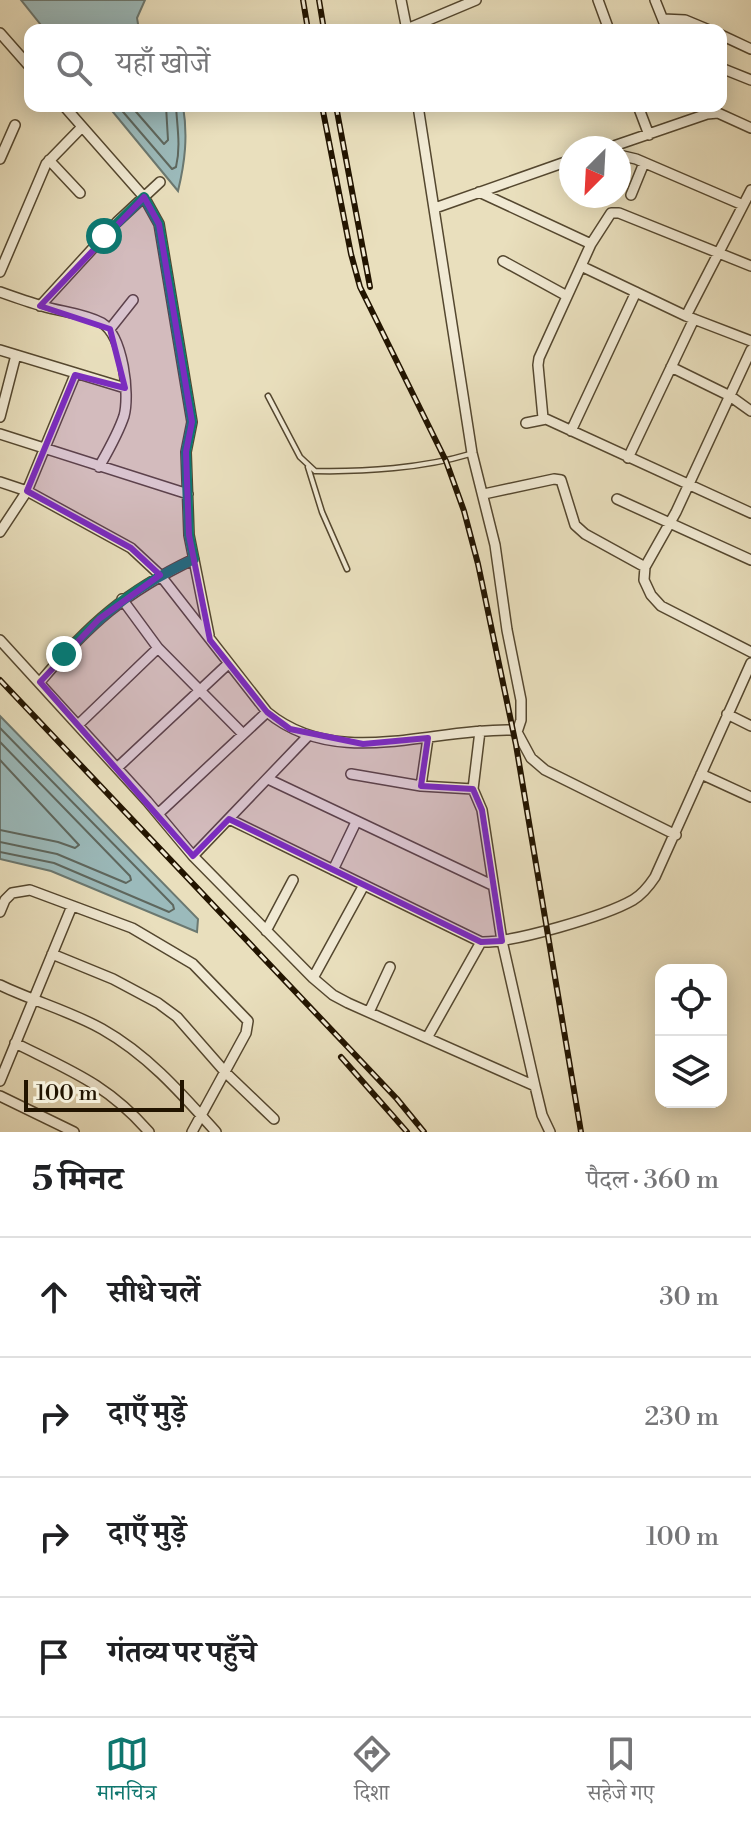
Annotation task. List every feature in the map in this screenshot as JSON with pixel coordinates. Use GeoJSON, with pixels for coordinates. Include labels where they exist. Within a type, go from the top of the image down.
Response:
{"type":"FeatureCollection","features":[{"type":"Feature","properties":{"kind":"street"},"geometry":{"type":"LineString","coordinates":[[401,0],[406,24]]}},
{"type":"Feature","properties":{"kind":"street"},"geometry":{"type":"LineString","coordinates":[[421,24],[476,0]]}},
{"type":"Feature","properties":{"kind":"street"},"geometry":{"type":"LineString","coordinates":[[598,0],[607,24]]}},
{"type":"Feature","properties":{"kind":"street"},"geometry":{"type":"LineString","coordinates":[[655,0],[665,24]]}},
{"type":"Feature","properties":{"kind":"street"},"geometry":{"type":"LineString","coordinates":[[663,19],[685,20],[695,24]]}},
{"type":"Feature","properties":{"kind":"street"},"geometry":{"type":"LineString","coordinates":[[0,33],[24,60]]}},
{"type":"Feature","properties":{"kind":"street"},"geometry":{"type":"LineString","coordinates":[[727,38],[751,49]]}},
{"type":"Feature","properties":{"kind":"street"},"geometry":{"type":"LineString","coordinates":[[727,70],[751,80]]}},
{"type":"Feature","properties":{"kind":"street"},"geometry":{"type":"LineString","coordinates":[[69,112],[144,197],[159,224],[192,422],[186,452],[189,535],[210,640]]}},
{"type":"Feature","properties":{"kind":"street"},"geometry":{"type":"LineString","coordinates":[[419,112],[472,453],[484,494],[521,700],[521,720],[517,732],[531,758],[545,770],[676,835]]}},
{"type":"Feature","properties":{"kind":"street"},"geometry":{"type":"LineString","coordinates":[[640,112],[649,135]]}},
{"type":"Feature","properties":{"kind":"street"},"geometry":{"type":"LineString","coordinates":[[631,141],[701,112]]}},
{"type":"Feature","properties":{"kind":"street"},"geometry":{"type":"LineString","coordinates":[[714,112],[751,128]]}},
{"type":"Feature","properties":{"kind":"street"},"geometry":{"type":"LineString","coordinates":[[0,159],[15,125]]}},
{"type":"Feature","properties":{"kind":"street"},"geometry":{"type":"LineString","coordinates":[[0,272],[39,176],[49,160],[82,127]]}},
{"type":"Feature","properties":{"kind":"street"},"geometry":{"type":"LineString","coordinates":[[631,159],[743,205]]}},
{"type":"Feature","properties":{"kind":"street"},"geometry":{"type":"LineString","coordinates":[[49,160],[80,193]]}},
{"type":"Feature","properties":{"kind":"street"},"geometry":{"type":"LineString","coordinates":[[631,195],[644,163]]}},
{"type":"Feature","properties":{"kind":"street"},"geometry":{"type":"LineString","coordinates":[[435,208],[559,164]]}},
{"type":"Feature","properties":{"kind":"street"},"geometry":{"type":"LineString","coordinates":[[40,306],[117,222],[160,182]]}},
{"type":"Feature","properties":{"kind":"street"},"geometry":{"type":"LineString","coordinates":[[628,458],[671,367],[718,254],[751,190]]}},
{"type":"Feature","properties":{"kind":"street"},"geometry":{"type":"LineString","coordinates":[[479,192],[591,244]]}},
{"type":"Feature","properties":{"kind":"street"},"geometry":{"type":"LineString","coordinates":[[543,418],[538,365],[591,244],[608,216],[615,212],[751,266]]}},
{"type":"Feature","properties":{"kind":"street"},"geometry":{"type":"LineString","coordinates":[[503,261],[567,296]]}},
{"type":"Feature","properties":{"kind":"street"},"geometry":{"type":"LineString","coordinates":[[581,266],[690,317],[751,341]]}},
{"type":"Feature","properties":{"kind":"street"},"geometry":{"type":"LineString","coordinates":[[0,292],[40,306],[82,315],[110,329],[119,347],[126,406],[122,421],[99,467]]}},
{"type":"Feature","properties":{"kind":"street"},"geometry":{"type":"LineString","coordinates":[[571,431],[636,292]]}},
{"type":"Feature","properties":{"kind":"street"},"geometry":{"type":"LineString","coordinates":[[110,329],[133,300]]}},
{"type":"Feature","properties":{"kind":"street"},"geometry":{"type":"LineString","coordinates":[[0,350],[125,388]]}},
{"type":"Feature","properties":{"kind":"street"},"geometry":{"type":"LineString","coordinates":[[751,350],[688,485],[645,567],[644,580],[661,606],[751,652]]}},
{"type":"Feature","properties":{"kind":"street"},"geometry":{"type":"LineString","coordinates":[[0,417],[16,355]]}},
{"type":"Feature","properties":{"kind":"street"},"geometry":{"type":"LineString","coordinates":[[671,367],[730,396],[751,411]]}},
{"type":"Feature","properties":{"kind":"street"},"geometry":{"type":"LineString","coordinates":[[0,532],[27,491],[75,375]]}},
{"type":"Feature","properties":{"kind":"street"},"geometry":{"type":"LineString","coordinates":[[526,423],[543,418],[751,513]]}},
{"type":"Feature","properties":{"kind":"street"},"geometry":{"type":"LineString","coordinates":[[0,434],[188,494]]}},
{"type":"Feature","properties":{"kind":"street"},"geometry":{"type":"LineString","coordinates":[[484,494],[561,480],[575,525],[585,534],[645,567]]}},
{"type":"Feature","properties":{"kind":"street"},"geometry":{"type":"LineString","coordinates":[[0,482],[27,491],[131,548],[160,575],[228,664],[279,723],[308,736],[363,744],[480,731],[517,732]]}},
{"type":"Feature","properties":{"kind":"street"},"geometry":{"type":"LineString","coordinates":[[617,499],[751,560]]}},
{"type":"Feature","properties":{"kind":"street"},"geometry":{"type":"LineString","coordinates":[[40,682],[122,599],[160,575],[194,559]]}},
{"type":"Feature","properties":{"kind":"street"},"geometry":{"type":"LineString","coordinates":[[122,599],[158,648],[243,734]]}},
{"type":"Feature","properties":{"kind":"street"},"geometry":{"type":"LineString","coordinates":[[0,640],[193,856],[333,995],[535,1086]]}},
{"type":"Feature","properties":{"kind":"street"},"geometry":{"type":"LineString","coordinates":[[78,725],[158,648]]}},
{"type":"Feature","properties":{"kind":"street"},"geometry":{"type":"LineString","coordinates":[[229,819],[481,942],[502,941],[588,918],[632,901],[645,892],[655,877],[751,663]]}},
{"type":"Feature","properties":{"kind":"street"},"geometry":{"type":"LineString","coordinates":[[117,768],[228,664]]}},
{"type":"Feature","properties":{"kind":"street"},"geometry":{"type":"LineString","coordinates":[[158,814],[267,712]]}},
{"type":"Feature","properties":{"kind":"street"},"geometry":{"type":"LineString","coordinates":[[727,714],[751,726]]}},
{"type":"Feature","properties":{"kind":"street"},"geometry":{"type":"LineString","coordinates":[[480,731],[473,789],[482,810],[502,941],[542,1115],[550,1132]]}},
{"type":"Feature","properties":{"kind":"street"},"geometry":{"type":"LineString","coordinates":[[193,856],[308,736]]}},
{"type":"Feature","properties":{"kind":"street"},"geometry":{"type":"LineString","coordinates":[[421,786],[428,738]]}},
{"type":"Feature","properties":{"kind":"street"},"geometry":{"type":"LineString","coordinates":[[351,774],[421,786],[473,789]]}},
{"type":"Feature","properties":{"kind":"street"},"geometry":{"type":"LineString","coordinates":[[701,774],[751,797]]}},
{"type":"Feature","properties":{"kind":"street"},"geometry":{"type":"LineString","coordinates":[[268,779],[492,885]]}},
{"type":"Feature","properties":{"kind":"street"},"geometry":{"type":"LineString","coordinates":[[333,870],[356,822]]}},
{"type":"Feature","properties":{"kind":"street"},"geometry":{"type":"LineString","coordinates":[[266,931],[293,880]]}},
{"type":"Feature","properties":{"kind":"street"},"geometry":{"type":"LineString","coordinates":[[313,978],[364,885]]}},
{"type":"Feature","properties":{"kind":"street"},"geometry":{"type":"LineString","coordinates":[[0,912],[5,900],[20,890],[30,890],[132,928],[184,957],[248,1021],[248,1029],[226,1073],[192,1132]]}},
{"type":"Feature","properties":{"kind":"street"},"geometry":{"type":"LineString","coordinates":[[0,1081],[72,906]]}},
{"type":"Feature","properties":{"kind":"street"},"geometry":{"type":"LineString","coordinates":[[427,1038],[481,942]]}},
{"type":"Feature","properties":{"kind":"street"},"geometry":{"type":"LineString","coordinates":[[52,954],[113,979],[158,1003],[192,1033],[226,1073],[274,1119]]}},
{"type":"Feature","properties":{"kind":"street"},"geometry":{"type":"LineString","coordinates":[[369,1012],[390,967]]}},
{"type":"Feature","properties":{"kind":"street"},"geometry":{"type":"LineString","coordinates":[[0,985],[77,1017],[123,1042],[179,1090],[216,1132]]}},
{"type":"Feature","properties":{"kind":"street"},"geometry":{"type":"LineString","coordinates":[[15,1043],[106,1090],[128,1108],[149,1132]]}},
{"type":"Feature","properties":{"kind":"street"},"geometry":{"type":"LineString","coordinates":[[0,1096],[74,1132]]}},
{"type":"Feature","properties":{"kind":"lane"},"geometry":{"type":"LineString","coordinates":[[268,396],[308,467],[322,512],[347,569]]}},
{"type":"Feature","properties":{"kind":"lane"},"geometry":{"type":"LineString","coordinates":[[308,467],[315,471],[328,471],[423,464],[472,453]]}},
{"type":"Feature","properties":{"kind":"highlighted area"},"geometry":{"type":"Polygon","coordinates":[[[144,197],[159,224],[192,422],[186,452],[189,535],[210,640],[267,712],[290,729],[363,744],[428,738],[421,786],[473,789],[482,810],[502,941],[481,942],[229,819],[193,856],[40,682],[99,619],[160,575],[131,548],[27,491],[75,375],[125,388],[110,329],[40,306],[144,197]]]}},
{"type":"Feature","properties":{"kind":"water"},"geometry":{"type":"Polygon","coordinates":[[[21,0],[145,0],[137,18],[138,24],[40,24],[21,0]]]}},
{"type":"Feature","properties":{"kind":"water"},"geometry":{"type":"Polygon","coordinates":[[[113,112],[184,112],[185,149],[178,191],[113,112]]]}},
{"type":"Feature","properties":{"kind":"water"},"geometry":{"type":"Polygon","coordinates":[[[0,716],[198,919],[197,932],[51,871],[0,859],[0,716]]]}},
{"type":"Feature","properties":{"kind":"railway"},"geometry":{"type":"LineString","coordinates":[[303,0],[307,24]]}},
{"type":"Feature","properties":{"kind":"railway"},"geometry":{"type":"LineString","coordinates":[[319,0],[323,24]]}},
{"type":"Feature","properties":{"kind":"railway"},"geometry":{"type":"LineString","coordinates":[[323,112],[360,287],[446,461],[478,564],[516,745],[581,1132]]}},
{"type":"Feature","properties":{"kind":"railway"},"geometry":{"type":"LineString","coordinates":[[337,112],[370,287]]}},
{"type":"Feature","properties":{"kind":"railway"},"geometry":{"type":"LineString","coordinates":[[0,680],[397,1099],[424,1132]]}},
{"type":"Feature","properties":{"kind":"railway"},"geometry":{"type":"LineString","coordinates":[[341,1057],[407,1132]]}},
{"type":"Feature","properties":{"kind":"route"},"geometry":{"type":"LineString","coordinates":[[64,654],[122,599],[160,575],[194,559],[189,535],[186,452],[192,422],[159,224],[144,197],[104,236]]}}]}
